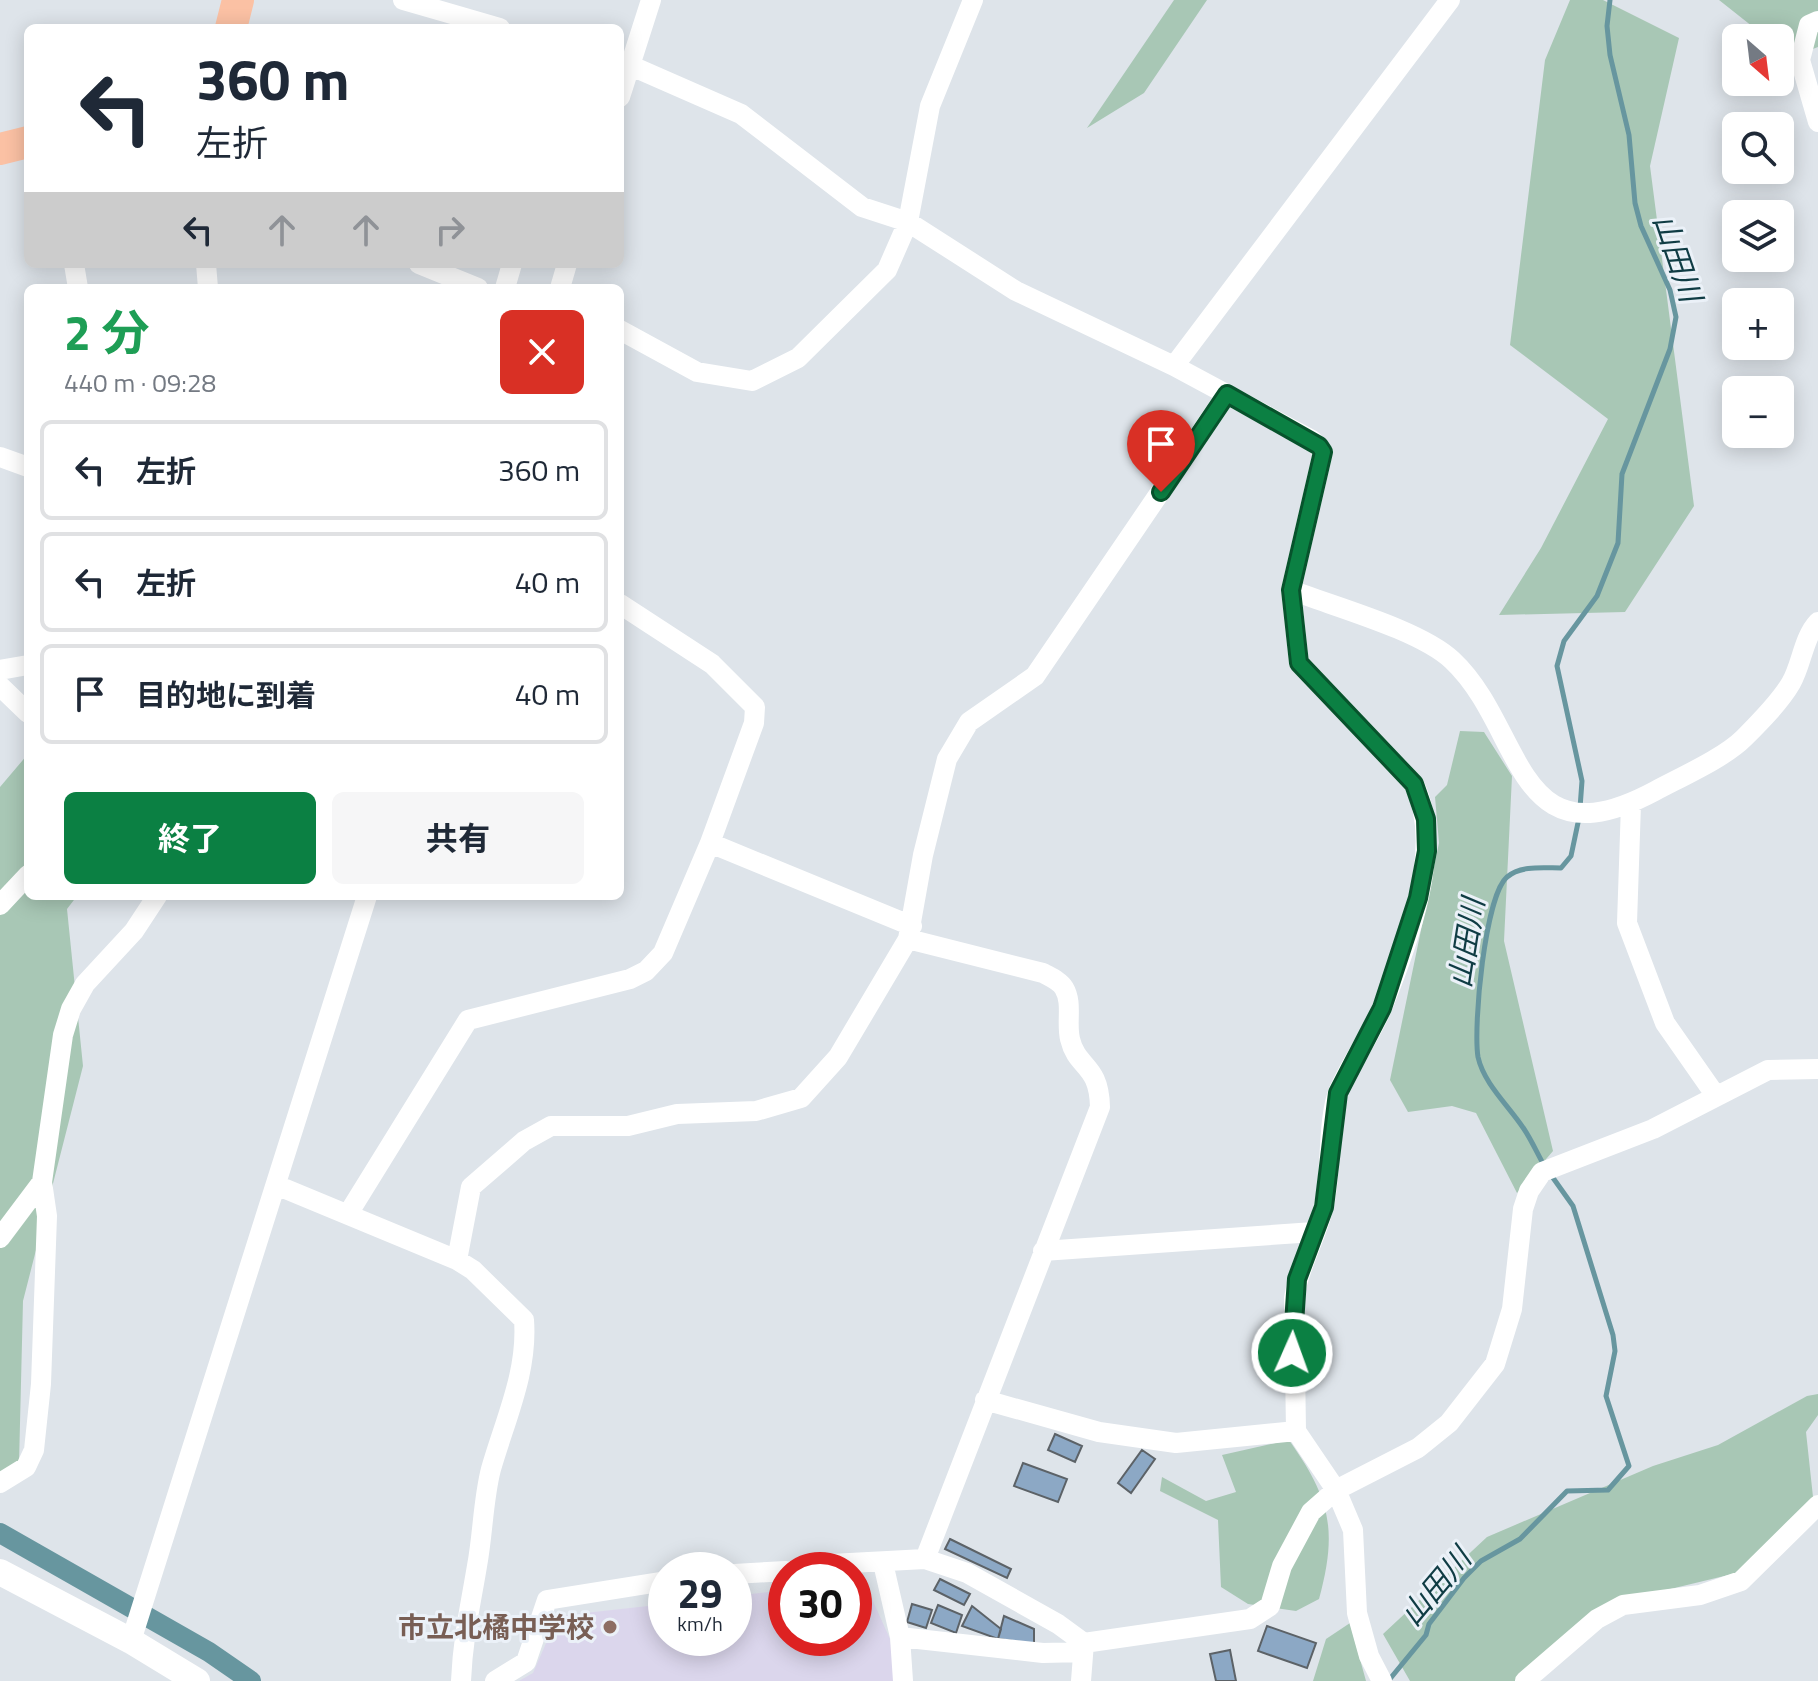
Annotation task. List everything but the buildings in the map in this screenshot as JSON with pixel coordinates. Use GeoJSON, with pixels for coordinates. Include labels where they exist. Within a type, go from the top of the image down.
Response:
{"type":"FeatureCollection","features":[{"type":"Feature","properties":{"kind":"main road"},"geometry":{"type":"LineString","coordinates":[[232,24],[238,0]]}},
{"type":"Feature","properties":{"kind":"main road"},"geometry":{"type":"LineString","coordinates":[[0,149],[24,143]]}},
{"type":"Feature","properties":{"kind":"street"},"geometry":{"type":"LineString","coordinates":[[403,0],[438,20],[469,24]]}},
{"type":"Feature","properties":{"kind":"street"},"geometry":{"type":"LineString","coordinates":[[651,0],[625,62],[741,114],[862,207],[908,222],[1016,291],[1174,366],[1312,440],[1323,452],[1291,590],[1299,663],[1414,784],[1421,800],[1426,834],[1418,898],[1382,1008],[1338,1093],[1324,1207],[1297,1279],[1294,1298],[1296,1431],[1336,1490],[1353,1530],[1357,1613],[1369,1656],[1382,1681]]}},
{"type":"Feature","properties":{"kind":"street"},"geometry":{"type":"LineString","coordinates":[[624,332],[697,372],[752,381],[798,358],[887,270],[908,222],[930,106],[973,0]]}},
{"type":"Feature","properties":{"kind":"street"},"geometry":{"type":"LineString","coordinates":[[1174,366],[1450,0]]}},
{"type":"Feature","properties":{"kind":"street"},"geometry":{"type":"LineString","coordinates":[[1818,21],[1809,25],[1800,60],[1818,122]]}},
{"type":"Feature","properties":{"kind":"street"},"geometry":{"type":"LineString","coordinates":[[429,268],[468,284]]}},
{"type":"Feature","properties":{"kind":"street"},"geometry":{"type":"LineString","coordinates":[[457,1260],[471,1187],[524,1141],[551,1126],[628,1126],[677,1114],[756,1111],[801,1098],[838,1057],[910,932],[923,855],[947,759],[969,722],[1035,676],[1227,394]]}},
{"type":"Feature","properties":{"kind":"street"},"geometry":{"type":"LineString","coordinates":[[0,457],[24,466]]}},
{"type":"Feature","properties":{"kind":"street"},"geometry":{"type":"LineString","coordinates":[[1291,590],[1434,645],[1454,662],[1477,692],[1528,783],[1552,805],[1569,812],[1598,812],[1631,804],[1742,740],[1791,683],[1810,632],[1818,622]]}},
{"type":"Feature","properties":{"kind":"street"},"geometry":{"type":"LineString","coordinates":[[348,1214],[468,1020],[630,979],[646,971],[663,953],[710,843],[754,723],[755,707],[712,664],[624,607]]}},
{"type":"Feature","properties":{"kind":"street"},"geometry":{"type":"LineString","coordinates":[[0,670],[24,666]]}},
{"type":"Feature","properties":{"kind":"street"},"geometry":{"type":"LineString","coordinates":[[0,686],[24,709]]}},
{"type":"Feature","properties":{"kind":"street"},"geometry":{"type":"LineString","coordinates":[[1631,804],[1627,923],[1665,1023],[1716,1096]]}},
{"type":"Feature","properties":{"kind":"street"},"geometry":{"type":"LineString","coordinates":[[710,843],[910,932],[1043,973],[1062,985],[1069,1000],[1069,1038],[1076,1054],[1092,1070],[1100,1089],[1100,1107],[925,1559]]}},
{"type":"Feature","properties":{"kind":"street"},"geometry":{"type":"LineString","coordinates":[[0,905],[24,879]]}},
{"type":"Feature","properties":{"kind":"street"},"geometry":{"type":"LineString","coordinates":[[0,1483],[26,1467],[34,1450],[41,1384],[47,1216],[42,1182],[58,1067],[71,1009],[85,984],[134,931],[154,900]]}},
{"type":"Feature","properties":{"kind":"street"},"geometry":{"type":"LineString","coordinates":[[131,1641],[366,900]]}},
{"type":"Feature","properties":{"kind":"street"},"geometry":{"type":"LineString","coordinates":[[900,1637],[1043,1653],[1250,1619],[1270,1606],[1282,1566],[1311,1512],[1336,1490],[1418,1448],[1449,1423],[1495,1364],[1512,1309],[1523,1209],[1529,1191],[1542,1172],[1653,1129],[1768,1070],[1818,1069]]}},
{"type":"Feature","properties":{"kind":"street"},"geometry":{"type":"LineString","coordinates":[[0,1238],[42,1182]]}},
{"type":"Feature","properties":{"kind":"street"},"geometry":{"type":"LineString","coordinates":[[276,1185],[457,1260],[473,1270],[524,1320],[525,1342],[510,1415],[491,1471],[477,1568],[463,1630],[461,1681]]}},
{"type":"Feature","properties":{"kind":"street"},"geometry":{"type":"LineString","coordinates":[[1043,1251],[1314,1232]]}},
{"type":"Feature","properties":{"kind":"street"},"geometry":{"type":"LineString","coordinates":[[985,1400],[1071,1425],[1176,1443],[1296,1431]]}},
{"type":"Feature","properties":{"kind":"street"},"geometry":{"type":"LineString","coordinates":[[1525,1681],[1597,1619],[1623,1605],[1700,1595],[1741,1581],[1818,1505]]}},
{"type":"Feature","properties":{"kind":"street"},"geometry":{"type":"LineString","coordinates":[[872,1563],[925,1559],[967,1573],[1058,1624],[1083,1648],[1081,1681]]}},
{"type":"Feature","properties":{"kind":"street"},"geometry":{"type":"LineString","coordinates":[[883,1563],[900,1637],[903,1681]]}},
{"type":"Feature","properties":{"kind":"street"},"geometry":{"type":"LineString","coordinates":[[0,1572],[131,1641],[197,1681]]}},
{"type":"Feature","properties":{"kind":"street"},"geometry":{"type":"LineString","coordinates":[[495,1681],[526,1662],[547,1600],[648,1584]]}},
{"type":"Feature","properties":{"kind":"shaded area","name":"市立北橘中学校"},"geometry":{"type":"Polygon","coordinates":[[[768,1592],[768,1656],[872,1656],[872,1599],[890,1639],[896,1681],[519,1681],[533,1673],[558,1616],[648,1606],[648,1656],[752,1656],[752,1594],[768,1592]]]}},
{"type":"Feature","properties":{"kind":"green space"},"geometry":{"type":"Polygon","coordinates":[[[1174,0],[1207,0],[1144,93],[1087,128],[1174,0]]]}},
{"type":"Feature","properties":{"kind":"green space"},"geometry":{"type":"Polygon","coordinates":[[[1570,0],[1603,0],[1679,38],[1650,166],[1694,506],[1625,612],[1499,615],[1541,548],[1608,419],[1510,345],[1545,60],[1570,0]]]}},
{"type":"Feature","properties":{"kind":"green space"},"geometry":{"type":"Polygon","coordinates":[[[1719,0],[1818,0],[1818,47],[1794,56],[1794,24],[1749,24],[1719,0]]]}},
{"type":"Feature","properties":{"kind":"green space"},"geometry":{"type":"Polygon","coordinates":[[[1460,731],[1484,732],[1512,776],[1504,941],[1553,1151],[1517,1193],[1476,1113],[1452,1106],[1408,1112],[1390,1080],[1439,843],[1435,797],[1447,785],[1460,731]]]}},
{"type":"Feature","properties":{"kind":"green space"},"geometry":{"type":"Polygon","coordinates":[[[24,759],[24,900],[74,900],[67,909],[83,1066],[23,1301],[19,1464],[0,1475],[0,787],[24,759]]]}},
{"type":"Feature","properties":{"kind":"green space"},"geometry":{"type":"Polygon","coordinates":[[[1818,1394],[1818,1415],[1806,1432],[1813,1497],[1745,1571],[1604,1605],[1540,1681],[1410,1681],[1383,1634],[1487,1537],[1653,1466],[1718,1445],[1807,1396],[1818,1394]]]}},
{"type":"Feature","properties":{"kind":"green space"},"geometry":{"type":"Polygon","coordinates":[[[1289,1440],[1322,1497],[1329,1533],[1319,1599],[1296,1611],[1248,1604],[1221,1587],[1218,1520],[1160,1491],[1162,1477],[1206,1501],[1236,1492],[1222,1455],[1289,1440]]]}},
{"type":"Feature","properties":{"kind":"green space"},"geometry":{"type":"Polygon","coordinates":[[[1350,1623],[1366,1681],[1313,1681],[1326,1639],[1350,1623]]]}},
{"type":"Feature","properties":{"kind":"waterway","name":"山田川"},"geometry":{"type":"LineString","coordinates":[[1580,808],[1582,781],[1557,666],[1564,641],[1597,596],[1618,543],[1622,474],[1670,349],[1676,317],[1670,290],[1641,226],[1635,203],[1629,135],[1610,55],[1607,26],[1610,0]]}},
{"type":"Feature","properties":{"kind":"waterway","name":"山田川"},"geometry":{"type":"LineString","coordinates":[[1545,1167],[1524,1129],[1491,1086],[1481,1067],[1477,1041],[1479,991],[1487,934],[1499,889],[1513,873],[1533,868],[1561,868],[1571,856],[1579,818]]}},
{"type":"Feature","properties":{"kind":"waterway","name":"山田川"},"geometry":{"type":"LineString","coordinates":[[1389,1680],[1426,1635],[1429,1624],[1464,1578],[1481,1561],[1520,1539],[1567,1491],[1608,1490],[1629,1466],[1606,1396],[1615,1351],[1613,1335],[1573,1206],[1551,1175]]}},
{"type":"Feature","properties":{"kind":"waterway"},"geometry":{"type":"LineString","coordinates":[[0,1533],[209,1652],[251,1681]]}},
{"type":"Feature","properties":{"kind":"place","name":"市立北橘中学校"},"geometry":{"type":"Point","coordinates":[610,1627]}},
{"type":"Feature","properties":{"kind":"route"},"geometry":{"type":"LineString","coordinates":[[1161,492],[1227,394],[1319,446],[1323,452],[1291,590],[1299,663],[1320,690],[1414,784],[1426,819],[1427,851],[1418,898],[1382,1008],[1338,1093],[1324,1207],[1297,1279],[1292,1353]]}}]}
